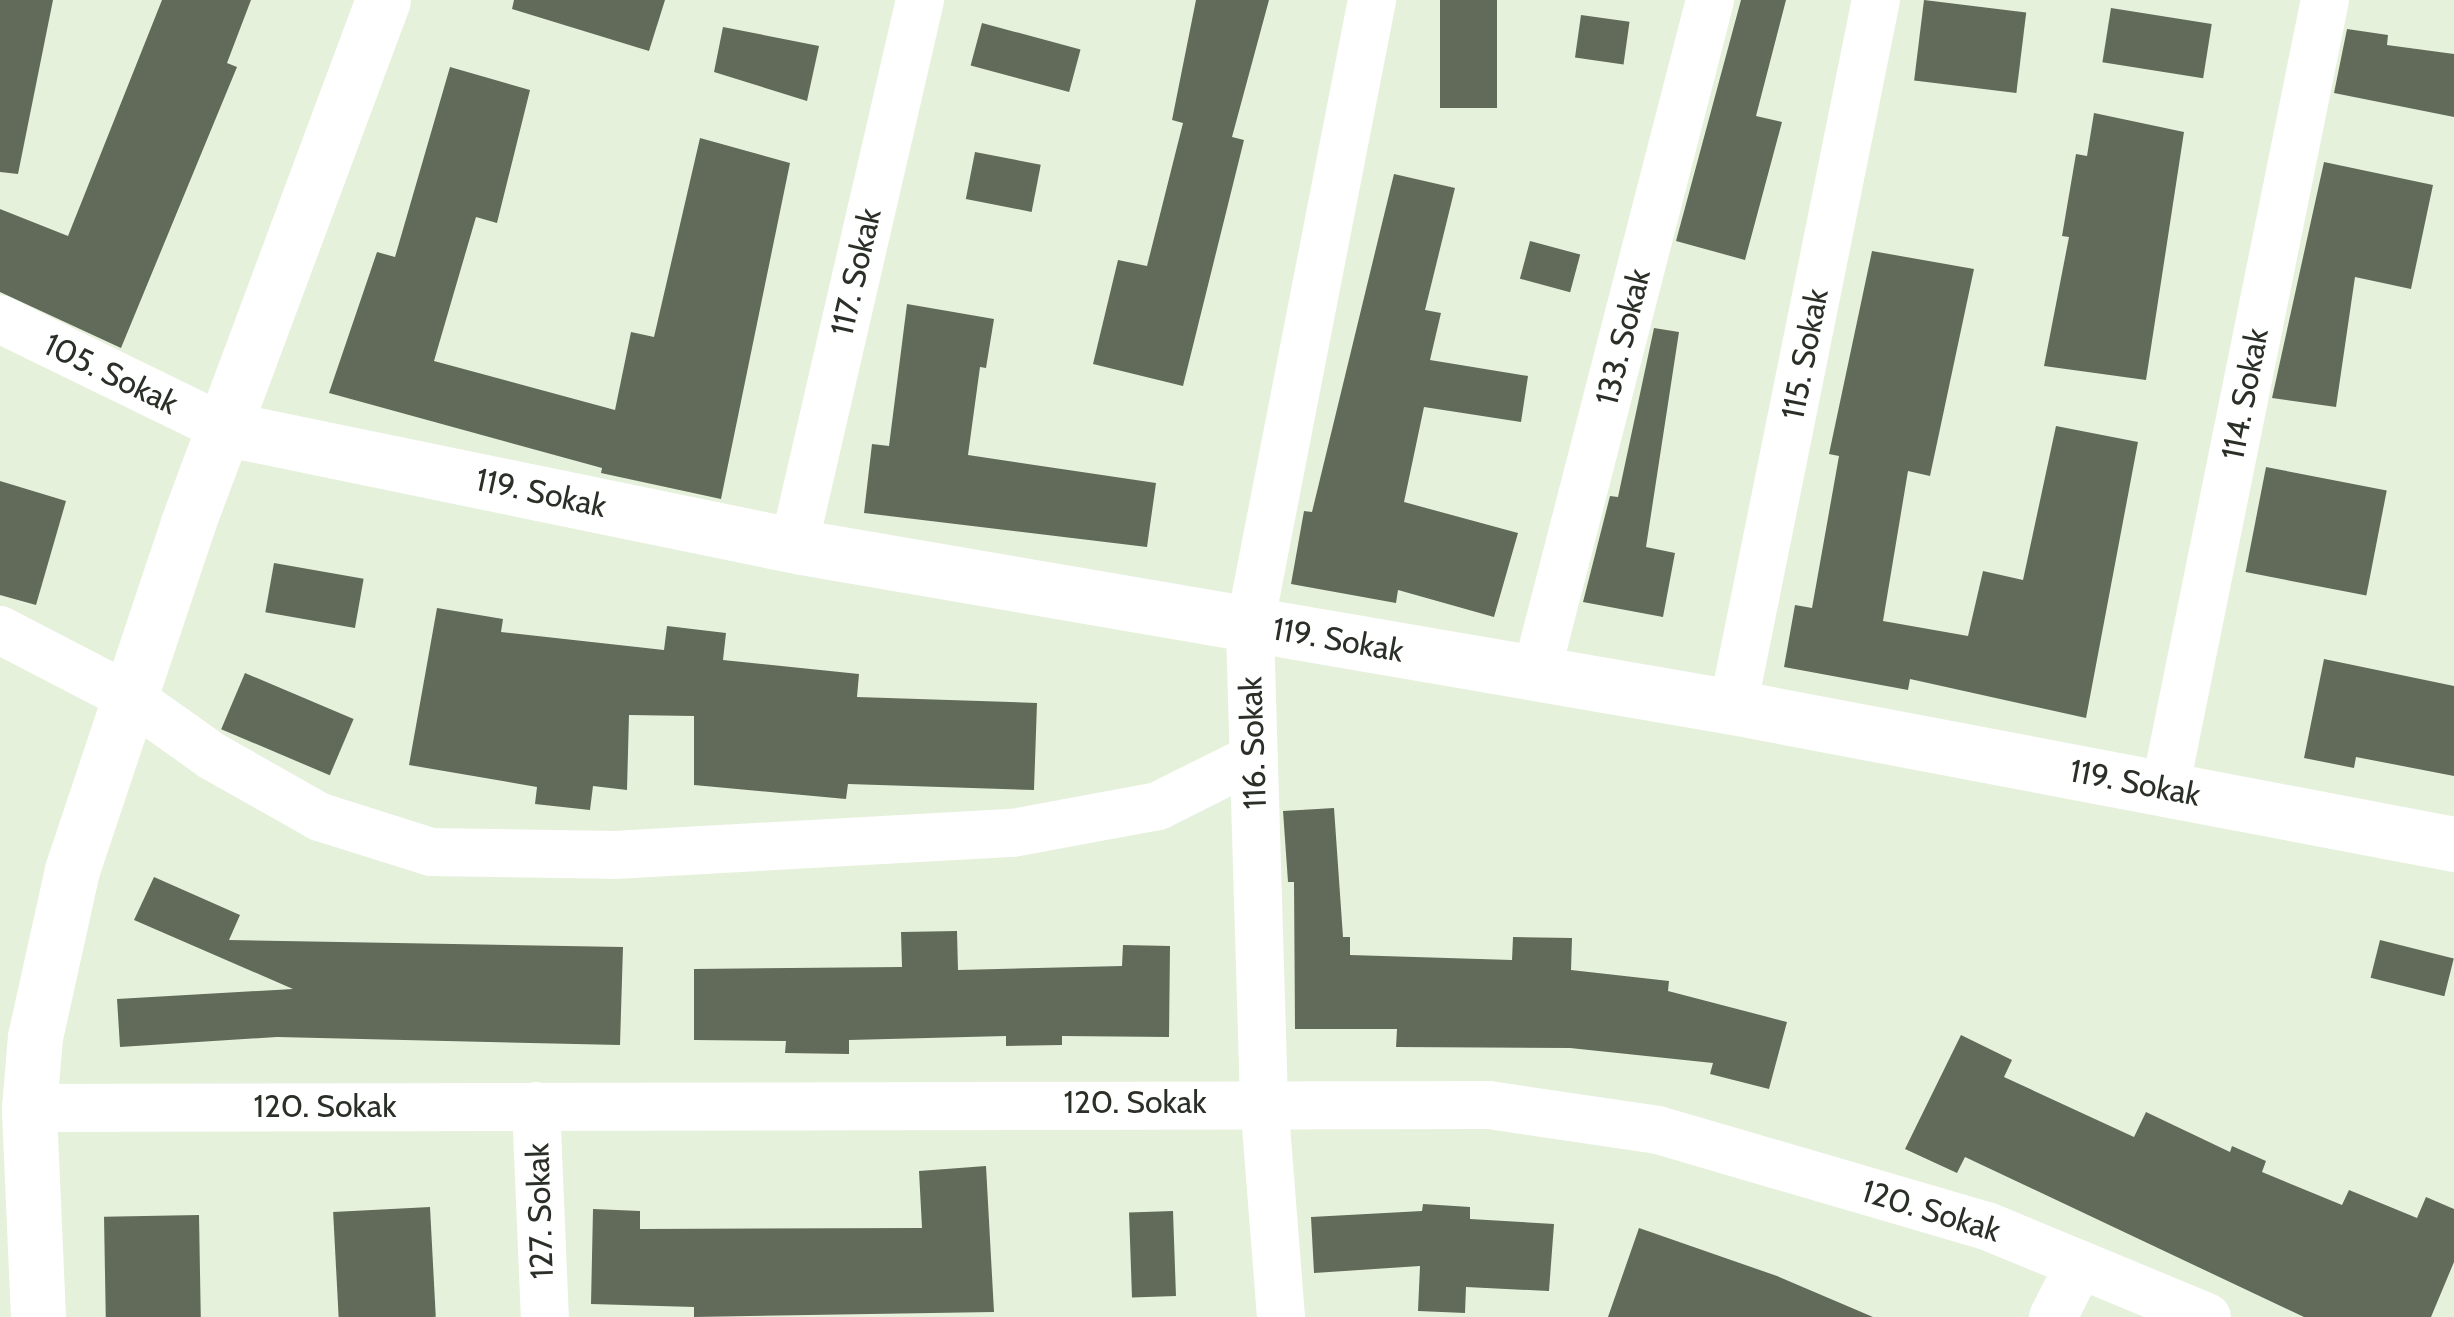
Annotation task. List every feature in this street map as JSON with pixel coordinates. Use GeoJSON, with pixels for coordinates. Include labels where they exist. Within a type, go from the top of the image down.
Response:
{"type":"FeatureCollection","features":[{"type":"Feature","properties":{"kind":"street"},"geometry":{"type":"LineString","coordinates":[[38,1317],[29,1108],[34,1037],[72,870],[223,428],[383,0]]}},
{"type":"Feature","properties":{"kind":"street","name":"117. Sokak"},"geometry":{"type":"LineString","coordinates":[[794,545],[920,0]]}},
{"type":"Feature","properties":{"kind":"street","name":"116. Sokak"},"geometry":{"type":"LineString","coordinates":[[1281,1317],[1264,1102],[1250,625],[1372,0]]}},
{"type":"Feature","properties":{"kind":"street","name":"133. Sokak"},"geometry":{"type":"LineString","coordinates":[[1536,674],[1710,0]]}},
{"type":"Feature","properties":{"kind":"street","name":"115. Sokak"},"geometry":{"type":"LineString","coordinates":[[1733,707],[1876,0]]}},
{"type":"Feature","properties":{"kind":"street","name":"114. Sokak"},"geometry":{"type":"LineString","coordinates":[[2166,789],[2325,0]]}},
{"type":"Feature","properties":{"kind":"street","name":"105. Sokak"},"geometry":{"type":"LineString","coordinates":[[0,319],[223,428]]}},
{"type":"Feature","properties":{"kind":"street","name":"119. Sokak"},"geometry":{"type":"LineString","coordinates":[[223,428],[794,545],[1733,707],[2454,844]]}},
{"type":"Feature","properties":{"kind":"street"},"geometry":{"type":"LineString","coordinates":[[0,630],[130,697],[212,756],[320,817],[432,852],[614,855],[1013,833],[1158,806],[1254,758]]}},
{"type":"Feature","properties":{"kind":"street","name":"120. Sokak"},"geometry":{"type":"LineString","coordinates":[[29,1108],[1264,1102],[1489,1105],[1658,1130],[1987,1226],[2207,1317]]}},
{"type":"Feature","properties":{"kind":"street","name":"127. Sokak"},"geometry":{"type":"LineString","coordinates":[[536,1106],[545,1317]]}},
{"type":"Feature","properties":{"kind":"street"},"geometry":{"type":"LineString","coordinates":[[2053,1317],[2080,1264]]}},
{"type":"Feature","properties":{"kind":"building"},"geometry":{"type":"Polygon","coordinates":[[[0,0],[53,0],[18,174],[0,172],[0,0]]]}},
{"type":"Feature","properties":{"kind":"building"},"geometry":{"type":"Polygon","coordinates":[[[162,0],[251,0],[227,63],[237,67],[121,348],[0,292],[0,209],[68,236],[162,0]]]}},
{"type":"Feature","properties":{"kind":"building"},"geometry":{"type":"Polygon","coordinates":[[[514,0],[665,0],[649,51],[512,9],[514,0]]]}},
{"type":"Feature","properties":{"kind":"building"},"geometry":{"type":"Polygon","coordinates":[[[1196,0],[1269,0],[1232,137],[1244,140],[1183,386],[1093,364],[1118,260],[1147,266],[1183,123],[1172,120],[1196,0]]]}},
{"type":"Feature","properties":{"kind":"building"},"geometry":{"type":"Polygon","coordinates":[[[1440,0],[1497,0],[1497,108],[1440,108],[1440,0]]]}},
{"type":"Feature","properties":{"kind":"building"},"geometry":{"type":"Polygon","coordinates":[[[1741,0],[1786,0],[1756,116],[1782,122],[1745,260],[1676,241],[1741,0]]]}},
{"type":"Feature","properties":{"kind":"building"},"geometry":{"type":"Polygon","coordinates":[[[1924,0],[2026,13],[2016,93],[1914,80],[1924,0]]]}},
{"type":"Feature","properties":{"kind":"building"},"geometry":{"type":"Polygon","coordinates":[[[2111,8],[2212,24],[2203,78],[2102,62],[2111,8]]]}},
{"type":"Feature","properties":{"kind":"building"},"geometry":{"type":"Polygon","coordinates":[[[1581,15],[1630,22],[1624,64],[1575,58],[1581,15]]]}},
{"type":"Feature","properties":{"kind":"building"},"geometry":{"type":"Polygon","coordinates":[[[982,23],[1081,49],[1069,92],[971,66],[982,23]]]}},
{"type":"Feature","properties":{"kind":"building"},"geometry":{"type":"Polygon","coordinates":[[[723,27],[819,46],[807,101],[714,72],[723,27]]]}},
{"type":"Feature","properties":{"kind":"building"},"geometry":{"type":"Polygon","coordinates":[[[2347,29],[2388,35],[2387,45],[2454,54],[2454,117],[2334,93],[2347,29]]]}},
{"type":"Feature","properties":{"kind":"building"},"geometry":{"type":"Polygon","coordinates":[[[450,67],[530,90],[497,223],[476,217],[434,361],[615,410],[631,332],[654,337],[700,138],[790,163],[721,499],[601,473],[602,468],[329,393],[377,252],[395,257],[450,67]]]}},
{"type":"Feature","properties":{"kind":"building"},"geometry":{"type":"Polygon","coordinates":[[[2094,113],[2184,132],[2146,380],[2044,366],[2069,237],[2062,236],[2076,154],[2087,156],[2094,113]]]}},
{"type":"Feature","properties":{"kind":"building"},"geometry":{"type":"Polygon","coordinates":[[[975,152],[1041,165],[1032,212],[966,199],[975,152]]]}},
{"type":"Feature","properties":{"kind":"building"},"geometry":{"type":"Polygon","coordinates":[[[2324,162],[2433,185],[2411,289],[2355,277],[2336,407],[2272,398],[2324,162]]]}},
{"type":"Feature","properties":{"kind":"building"},"geometry":{"type":"Polygon","coordinates":[[[1394,174],[1455,188],[1425,310],[1441,313],[1430,360],[1528,376],[1521,422],[1424,407],[1404,502],[1518,533],[1494,617],[1398,590],[1396,603],[1291,584],[1304,511],[1312,512],[1394,174]]]}},
{"type":"Feature","properties":{"kind":"building"},"geometry":{"type":"Polygon","coordinates":[[[1530,241],[1580,254],[1570,292],[1520,279],[1530,241]]]}},
{"type":"Feature","properties":{"kind":"building"},"geometry":{"type":"Polygon","coordinates":[[[1872,251],[1974,269],[1930,476],[1908,471],[1883,621],[1968,636],[1983,571],[2023,580],[2056,426],[2138,442],[2086,718],[1910,679],[1908,690],[1784,667],[1795,605],[1812,608],[1839,456],[1829,454],[1872,251]]]}},
{"type":"Feature","properties":{"kind":"building"},"geometry":{"type":"Polygon","coordinates":[[[907,304],[994,319],[986,368],[980,367],[968,455],[1156,483],[1147,547],[864,513],[872,444],[889,446],[907,304]]]}},
{"type":"Feature","properties":{"kind":"building"},"geometry":{"type":"Polygon","coordinates":[[[1654,328],[1679,332],[1646,547],[1675,553],[1663,617],[1583,602],[1610,496],[1618,497],[1654,328]]]}},
{"type":"Feature","properties":{"kind":"building"},"geometry":{"type":"Polygon","coordinates":[[[2266,467],[2387,490],[2366,596],[2246,572],[2266,467]]]}},
{"type":"Feature","properties":{"kind":"building"},"geometry":{"type":"Polygon","coordinates":[[[0,481],[66,501],[36,605],[0,595],[0,481]]]}},
{"type":"Feature","properties":{"kind":"building"},"geometry":{"type":"Polygon","coordinates":[[[274,563],[364,579],[355,628],[265,612],[274,563]]]}},
{"type":"Feature","properties":{"kind":"building"},"geometry":{"type":"Polygon","coordinates":[[[437,608],[503,619],[501,632],[664,650],[667,626],[726,633],[723,660],[859,674],[857,697],[1037,703],[1034,790],[848,784],[846,799],[694,785],[694,716],[629,715],[627,790],[593,786],[590,810],[535,804],[537,787],[409,765],[437,608]]]}},
{"type":"Feature","properties":{"kind":"building"},"geometry":{"type":"Polygon","coordinates":[[[2324,659],[2454,686],[2454,776],[2356,757],[2354,768],[2304,758],[2324,659]]]}},
{"type":"Feature","properties":{"kind":"building"},"geometry":{"type":"Polygon","coordinates":[[[245,673],[354,719],[330,775],[221,729],[245,673]]]}},
{"type":"Feature","properties":{"kind":"building"},"geometry":{"type":"Polygon","coordinates":[[[1334,808],[1343,937],[1350,937],[1350,955],[1512,960],[1513,937],[1572,938],[1571,970],[1669,981],[1668,991],[1787,1022],[1769,1089],[1710,1074],[1713,1063],[1570,1048],[1396,1047],[1397,1029],[1295,1029],[1294,882],[1288,882],[1283,811],[1334,808]]]}},
{"type":"Feature","properties":{"kind":"building"},"geometry":{"type":"Polygon","coordinates":[[[154,877],[240,915],[229,940],[623,947],[620,1045],[277,1037],[120,1047],[117,999],[293,989],[134,920],[154,877]]]}},
{"type":"Feature","properties":{"kind":"building"},"geometry":{"type":"Polygon","coordinates":[[[957,931],[958,970],[1122,966],[1123,945],[1170,946],[1169,1037],[1062,1036],[1062,1045],[1006,1046],[1006,1036],[849,1040],[849,1054],[785,1053],[786,1041],[694,1040],[694,969],[902,967],[901,932],[957,931]]]}},
{"type":"Feature","properties":{"kind":"building"},"geometry":{"type":"Polygon","coordinates":[[[2380,940],[2454,958],[2444,996],[2371,978],[2380,940]]]}},
{"type":"Feature","properties":{"kind":"building"},"geometry":{"type":"Polygon","coordinates":[[[1961,1035],[2012,1060],[2004,1077],[2134,1137],[2146,1112],[2230,1152],[2232,1146],[2266,1161],[2262,1172],[2342,1205],[2349,1190],[2417,1218],[2426,1197],[2454,1209],[2454,1262],[2431,1317],[2304,1317],[1965,1157],[1957,1173],[1905,1149],[1961,1035]]]}},
{"type":"Feature","properties":{"kind":"building"},"geometry":{"type":"Polygon","coordinates":[[[986,1166],[994,1312],[694,1317],[694,1307],[591,1304],[593,1209],[640,1211],[640,1229],[922,1228],[919,1171],[986,1166]]]}},
{"type":"Feature","properties":{"kind":"building"},"geometry":{"type":"Polygon","coordinates":[[[1423,1204],[1470,1207],[1470,1219],[1554,1224],[1549,1291],[1466,1287],[1465,1313],[1418,1311],[1420,1266],[1314,1273],[1311,1217],[1422,1211],[1423,1204]]]}},
{"type":"Feature","properties":{"kind":"building"},"geometry":{"type":"Polygon","coordinates":[[[430,1207],[436,1317],[339,1317],[333,1212],[430,1207]]]}},
{"type":"Feature","properties":{"kind":"building"},"geometry":{"type":"Polygon","coordinates":[[[1173,1211],[1176,1296],[1132,1297],[1129,1213],[1173,1211]]]}},
{"type":"Feature","properties":{"kind":"building"},"geometry":{"type":"Polygon","coordinates":[[[199,1215],[201,1317],[106,1317],[104,1217],[199,1215]]]}},
{"type":"Feature","properties":{"kind":"building"},"geometry":{"type":"Polygon","coordinates":[[[1639,1228],[1777,1276],[1873,1317],[1608,1317],[1639,1228]]]}}]}
